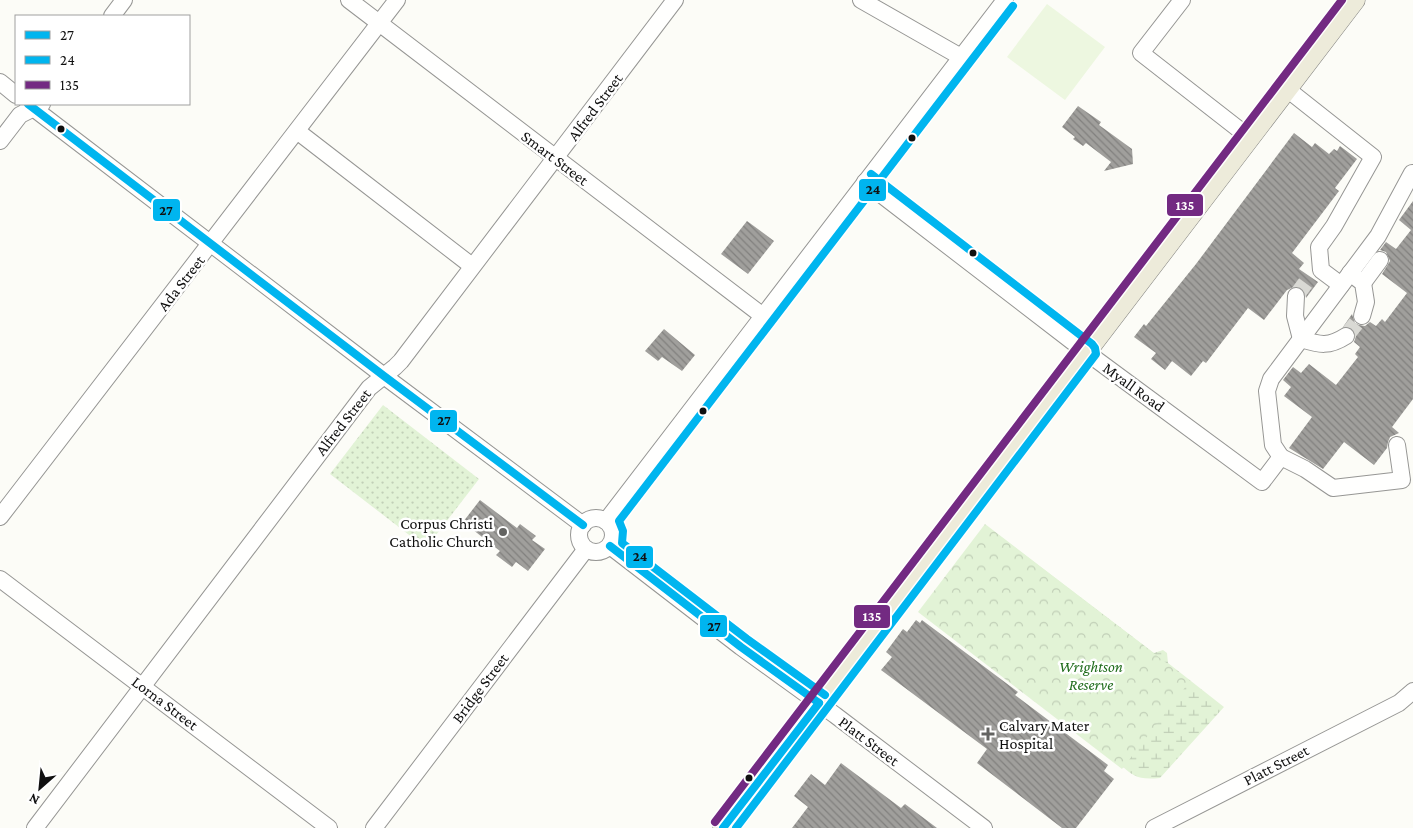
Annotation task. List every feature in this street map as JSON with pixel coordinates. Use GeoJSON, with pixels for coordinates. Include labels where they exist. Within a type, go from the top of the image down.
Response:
{"type":"FeatureCollection","features":[{"type":"Feature","properties":{"kind":"main road"},"geometry":{"type":"LineString","coordinates":[[723,828],[1355,0]]}},
{"type":"Feature","properties":{"kind":"street"},"geometry":{"type":"LineString","coordinates":[[113,15],[124,0]]}},
{"type":"Feature","properties":{"kind":"street","name":"Smart Street"},"geometry":{"type":"LineString","coordinates":[[348,0],[763,316]]}},
{"type":"Feature","properties":{"kind":"street","name":"Ada Street"},"geometry":{"type":"LineString","coordinates":[[0,517],[397,0]]}},
{"type":"Feature","properties":{"kind":"street","name":"Alfred Street"},"geometry":{"type":"LineString","coordinates":[[35,828],[369,388],[395,367],[556,159],[675,0]]}},
{"type":"Feature","properties":{"kind":"street"},"geometry":{"type":"LineString","coordinates":[[861,0],[961,58]]}},
{"type":"Feature","properties":{"kind":"street"},"geometry":{"type":"LineString","coordinates":[[606,521],[1005,0]]}},
{"type":"Feature","properties":{"kind":"street"},"geometry":{"type":"LineString","coordinates":[[1182,0],[1141,53],[1250,138]]}},
{"type":"Feature","properties":{"kind":"street"},"geometry":{"type":"LineString","coordinates":[[0,82],[15,94]]}},
{"type":"Feature","properties":{"kind":"street"},"geometry":{"type":"LineString","coordinates":[[1287,89],[1373,157],[1334,226],[1319,246],[1316,273],[1351,280],[1366,302],[1362,316]]}},
{"type":"Feature","properties":{"kind":"street"},"geometry":{"type":"LineString","coordinates":[[0,141],[20,115],[35,105],[211,244],[583,524]]}},
{"type":"Feature","properties":{"kind":"street"},"geometry":{"type":"LineString","coordinates":[[297,132],[472,266]]}},
{"type":"Feature","properties":{"kind":"street"},"geometry":{"type":"LineString","coordinates":[[1397,445],[1402,480],[1333,488],[1305,469],[1281,457],[1273,445],[1267,391],[1271,379],[1301,339],[1351,280],[1378,236],[1412,173]]}},
{"type":"Feature","properties":{"kind":"street","name":"Myall Road"},"geometry":{"type":"LineString","coordinates":[[865,182],[1086,352],[1262,482],[1281,457]]}},
{"type":"Feature","properties":{"kind":"street"},"geometry":{"type":"LineString","coordinates":[[1351,280],[1380,260]]}},
{"type":"Feature","properties":{"kind":"street"},"geometry":{"type":"LineString","coordinates":[[1296,296],[1295,316],[1301,339]]}},
{"type":"Feature","properties":{"kind":"street"},"geometry":{"type":"LineString","coordinates":[[1301,339],[1320,345],[1336,342],[1346,336]]}},
{"type":"Feature","properties":{"kind":"street"},"geometry":{"type":"LineString","coordinates":[[591,519],[606,521],[613,531],[613,539],[610,546],[598,552],[586,549],[579,538],[580,528],[583,524],[591,519]]}},
{"type":"Feature","properties":{"kind":"street","name":"Platt Street"},"geometry":{"type":"LineString","coordinates":[[610,546],[741,647],[984,828]]}},
{"type":"Feature","properties":{"kind":"street","name":"Bridge Street"},"geometry":{"type":"LineString","coordinates":[[374,828],[586,549]]}},
{"type":"Feature","properties":{"kind":"street","name":"Lorna Street"},"geometry":{"type":"LineString","coordinates":[[0,579],[329,828]]}},
{"type":"Feature","properties":{"kind":"street","name":"Platt Street"},"geometry":{"type":"LineString","coordinates":[[1154,828],[1399,702],[1413,691]]}},
{"type":"Feature","properties":{"kind":"green space"},"geometry":{"type":"Polygon","coordinates":[[[1047,4],[1105,47],[1065,100],[1007,57],[1047,4]]]}},
{"type":"Feature","properties":{"kind":"green space"},"geometry":{"type":"Polygon","coordinates":[[[383,405],[479,479],[426,548],[330,474],[383,405]]]}},
{"type":"Feature","properties":{"kind":"green space","name":"Wrightson Reserve"},"geometry":{"type":"Polygon","coordinates":[[[985,524],[1190,681],[1122,769],[918,612],[985,524]]]}},
{"type":"Feature","properties":{"kind":"green space"},"geometry":{"type":"Polygon","coordinates":[[[992,530],[1154,653],[1163,650],[1167,653],[1168,663],[1224,707],[1160,778],[1141,778],[1128,772],[1119,763],[992,530]]]}},
{"type":"Feature","properties":{"kind":"building"},"geometry":{"type":"Polygon","coordinates":[[[1078,106],[1101,122],[1099,125],[1132,149],[1133,164],[1104,171],[1111,162],[1086,143],[1083,146],[1073,139],[1075,137],[1062,127],[1078,106]]]}},
{"type":"Feature","properties":{"kind":"building"},"geometry":{"type":"Polygon","coordinates":[[[1294,133],[1312,147],[1315,143],[1329,154],[1334,149],[1337,151],[1340,146],[1357,159],[1335,188],[1339,191],[1292,253],[1304,263],[1299,269],[1318,282],[1306,298],[1305,292],[1301,287],[1296,286],[1287,290],[1264,320],[1248,308],[1206,363],[1203,361],[1191,376],[1172,361],[1165,370],[1151,359],[1156,353],[1134,337],[1144,324],[1146,326],[1196,264],[1294,133]]]}},
{"type":"Feature","properties":{"kind":"building"},"geometry":{"type":"Polygon","coordinates":[[[1413,201],[1413,399],[1392,427],[1399,433],[1390,437],[1387,448],[1374,465],[1344,442],[1323,469],[1289,448],[1312,417],[1284,396],[1291,387],[1283,380],[1293,367],[1301,373],[1309,364],[1336,385],[1358,357],[1355,354],[1360,347],[1354,342],[1355,331],[1350,327],[1343,327],[1352,314],[1355,323],[1359,325],[1365,326],[1370,322],[1376,326],[1382,319],[1385,322],[1407,293],[1382,274],[1390,261],[1386,252],[1380,250],[1386,242],[1396,249],[1411,230],[1399,220],[1413,201]]]}},
{"type":"Feature","properties":{"kind":"building"},"geometry":{"type":"Polygon","coordinates":[[[747,221],[774,241],[748,274],[721,254],[747,221]]]}},
{"type":"Feature","properties":{"kind":"building"},"geometry":{"type":"Polygon","coordinates":[[[664,329],[695,355],[682,371],[662,357],[658,361],[645,351],[664,329]]]}},
{"type":"Feature","properties":{"kind":"building","name":"Corpus Christi Catholic Church"},"geometry":{"type":"Polygon","coordinates":[[[480,500],[517,528],[520,524],[536,536],[532,540],[545,549],[528,571],[516,562],[512,567],[496,555],[500,551],[463,522],[480,500]]]}},
{"type":"Feature","properties":{"kind":"building","name":"Calvary Mater Hospital"},"geometry":{"type":"Polygon","coordinates":[[[916,620],[920,623],[922,620],[1018,692],[1015,695],[1108,765],[1104,771],[1114,779],[1076,828],[1062,828],[977,763],[987,749],[881,670],[892,657],[886,652],[903,629],[907,632],[916,620]]]}},
{"type":"Feature","properties":{"kind":"building"},"geometry":{"type":"Polygon","coordinates":[[[841,763],[901,808],[905,804],[937,828],[792,828],[808,807],[794,796],[811,774],[825,785],[841,763]]]}},
{"type":"Feature","properties":{"kind":"tunnel"},"geometry":{"type":"LineString","coordinates":[[1296,296],[1310,277]]}},
{"type":"Feature","properties":{"kind":"tunnel"},"geometry":{"type":"LineString","coordinates":[[1346,336],[1362,316]]}},
{"type":"Feature","properties":{"kind":"transit line","name":"135"},"geometry":{"type":"LineString","coordinates":[[715,822],[1342,0]]}},
{"type":"Feature","properties":{"kind":"transit line","name":"24"},"geometry":{"type":"LineString","coordinates":[[825,695],[747,639],[622,543],[623,531],[619,521],[1013,6]]}},
{"type":"Feature","properties":{"kind":"transit line","name":"27"},"geometry":{"type":"LineString","coordinates":[[29,105],[384,376],[583,525]]}},
{"type":"Feature","properties":{"kind":"transit line","name":"24"},"geometry":{"type":"LineString","coordinates":[[736,828],[1096,354],[1092,344],[871,174]]}},
{"type":"Feature","properties":{"kind":"transit line","name":"27"},"geometry":{"type":"LineString","coordinates":[[610,546],[741,647],[819,703]]}},
{"type":"Feature","properties":{"kind":"transit line","name":"27"},"geometry":{"type":"LineString","coordinates":[[723,828],[819,703]]}},
{"type":"Feature","properties":{"kind":"place","name":"Corpus Christi Catholic Church"},"geometry":{"type":"Point","coordinates":[503,532]}},
{"type":"Feature","properties":{"kind":"place","name":"Calvary Mater Hospital"},"geometry":{"type":"Point","coordinates":[988,734]}}]}
